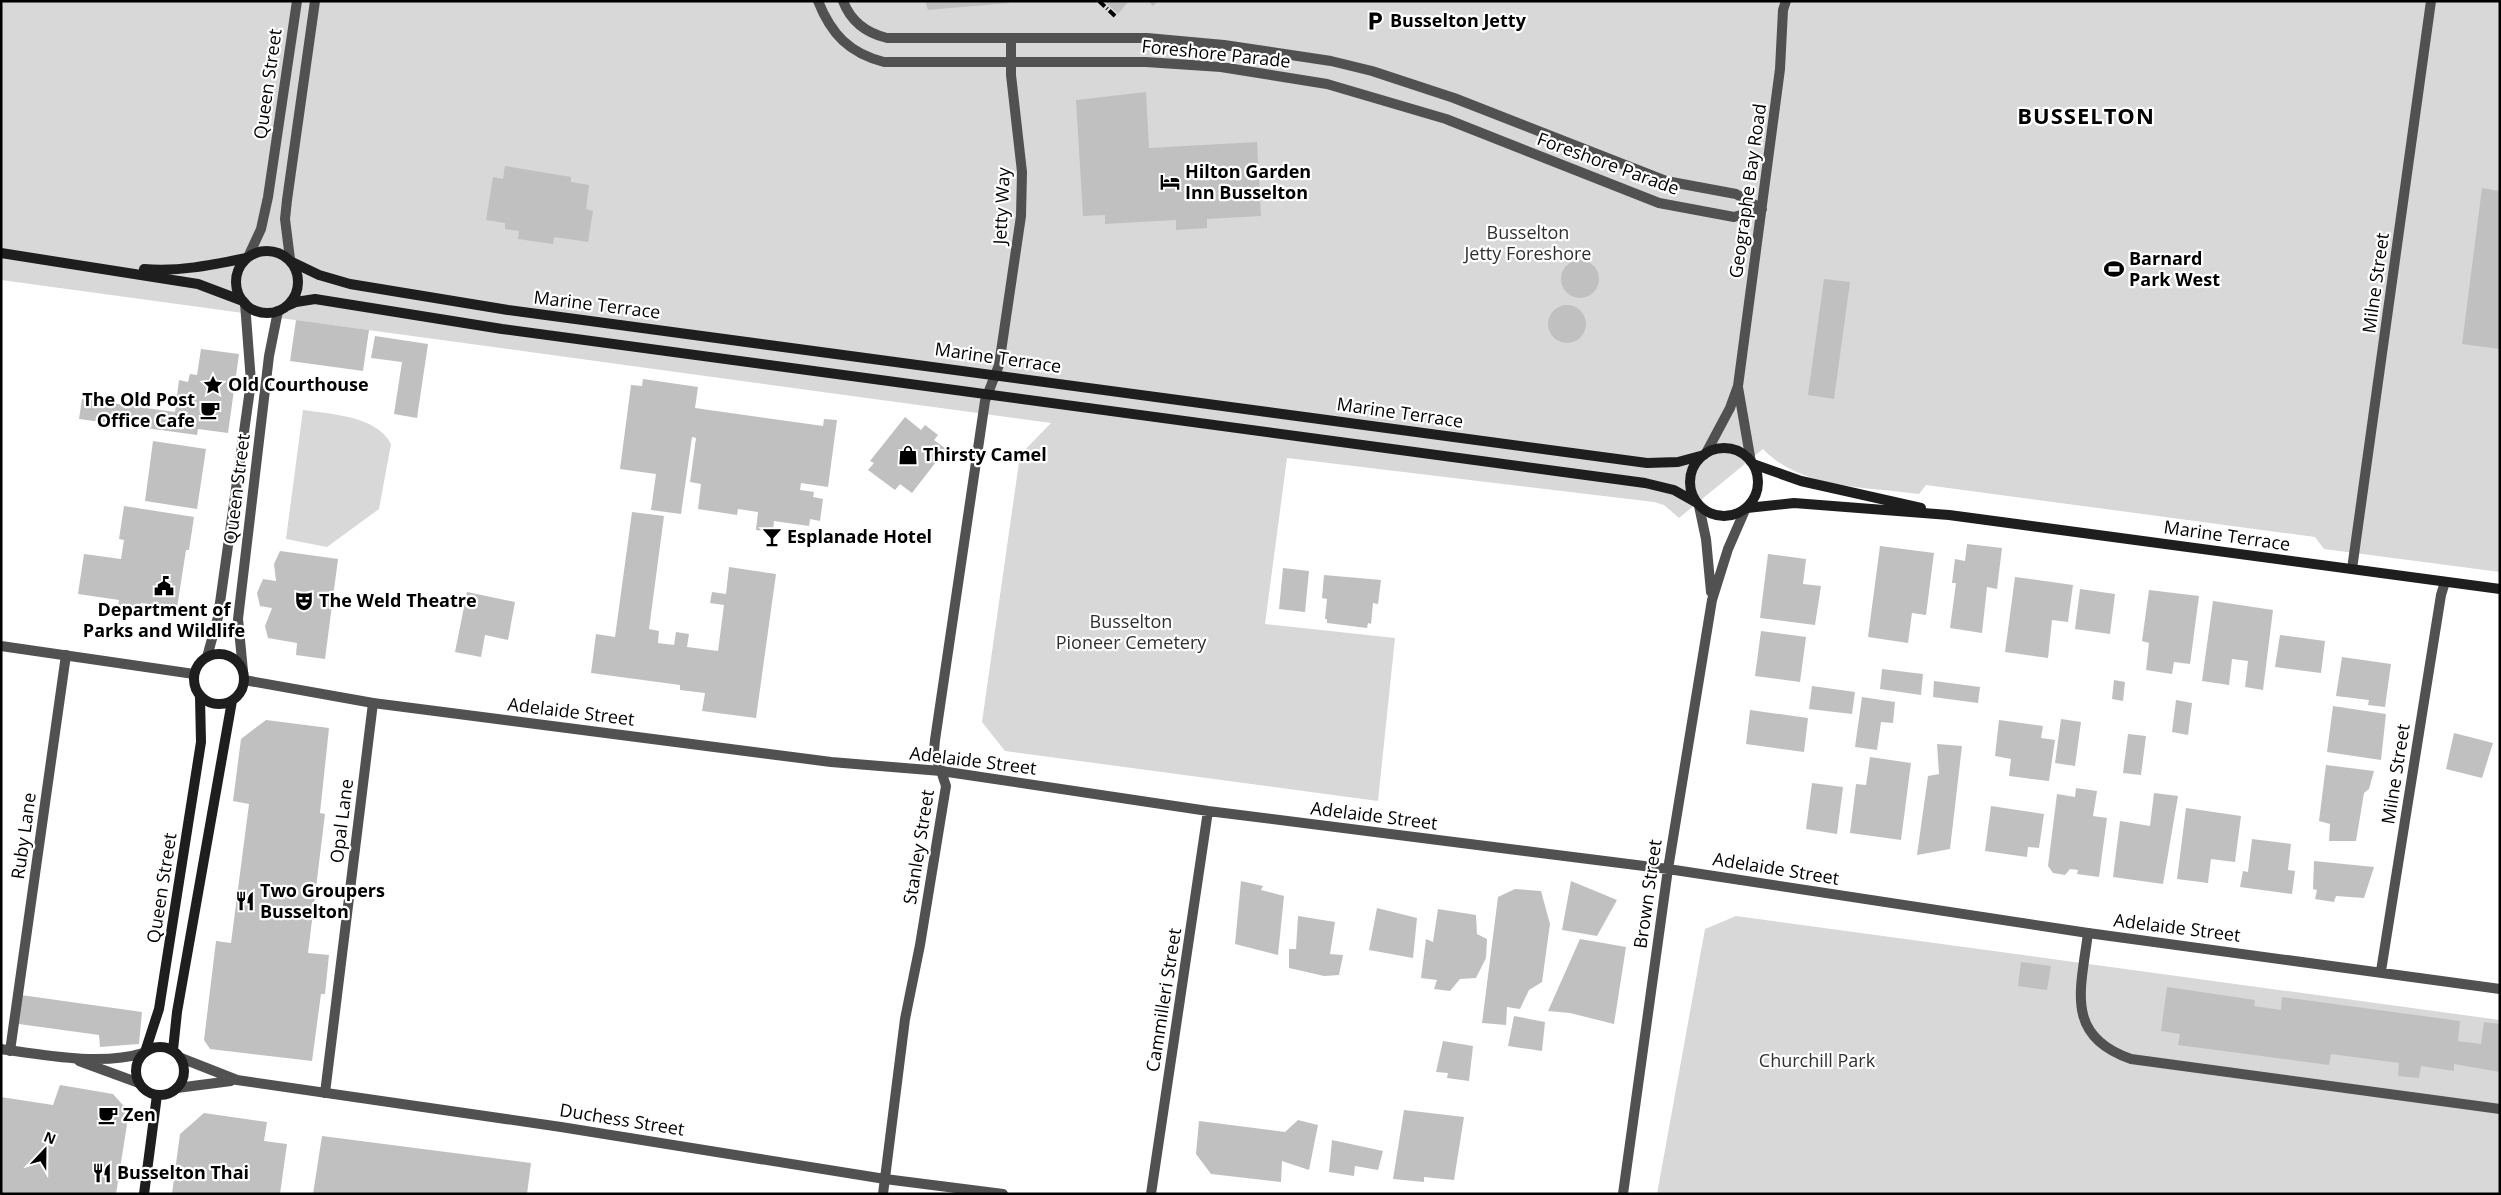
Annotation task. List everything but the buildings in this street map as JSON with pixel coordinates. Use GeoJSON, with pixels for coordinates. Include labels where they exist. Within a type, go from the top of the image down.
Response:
{"type":"FeatureCollection","features":[{"type":"Feature","properties":{"kind":"street","name":"Queen Street"},"geometry":{"type":"LineString","coordinates":[[247,258],[260,229],[268,197],[297,1]]}},
{"type":"Feature","properties":{"kind":"street","name":"Queen Street"},"geometry":{"type":"LineString","coordinates":[[291,261],[285,219],[315,1]]}},
{"type":"Feature","properties":{"kind":"street","name":"Foreshore Parade"},"geometry":{"type":"LineString","coordinates":[[818,1],[832,30],[855,52],[869,58],[898,62],[1146,62],[1189,64],[1327,84],[1446,119],[1659,203],[1734,217],[1762,209]]}},
{"type":"Feature","properties":{"kind":"street","name":"Foreshore Parade"},"geometry":{"type":"LineString","coordinates":[[843,1],[858,25],[867,32],[887,38],[1147,38],[1191,41],[1331,61],[1405,81],[1454,98],[1666,181],[1736,194],[1762,209]]}},
{"type":"Feature","properties":{"kind":"street","name":"Geographe Bay Road"},"geometry":{"type":"LineString","coordinates":[[1705,454],[1726,417],[1738,386],[1780,69],[1783,10],[1786,1]]}},
{"type":"Feature","properties":{"kind":"street","name":"Milne Street"},"geometry":{"type":"LineString","coordinates":[[2352,569],[2431,1]]}},
{"type":"Feature","properties":{"kind":"street","name":"Jetty Way"},"geometry":{"type":"LineString","coordinates":[[995,374],[999,365],[1022,209],[1021,165],[1011,62],[1011,38]]}},
{"type":"Feature","properties":{"kind":"street"},"geometry":{"type":"LineString","coordinates":[[1,253],[95,266],[198,284],[244,302],[260,312],[282,309],[293,300],[299,286],[296,269],[291,261],[274,251],[265,250],[247,258],[196,268],[162,271],[95,266]]}},
{"type":"Feature","properties":{"kind":"street"},"geometry":{"type":"LineString","coordinates":[[244,302],[238,294],[236,279],[238,271],[247,258]]}},
{"type":"Feature","properties":{"kind":"street","name":"Marine Terrace"},"geometry":{"type":"LineString","coordinates":[[291,261],[319,275],[350,284],[505,310],[995,374],[1648,464],[1678,462],[1705,454]]}},
{"type":"Feature","properties":{"kind":"street","name":"Marine Terrace"},"geometry":{"type":"LineString","coordinates":[[282,309],[296,302],[315,299],[502,329],[1645,483],[1674,490],[1698,505]]}},
{"type":"Feature","properties":{"kind":"street","name":"Queen Street"},"geometry":{"type":"LineString","coordinates":[[206,657],[218,617],[251,382],[244,302]]}},
{"type":"Feature","properties":{"kind":"street","name":"Queen Street"},"geometry":{"type":"LineString","coordinates":[[244,676],[238,619],[269,356],[282,309]]}},
{"type":"Feature","properties":{"kind":"street","name":"Stanley Street"},"geometry":{"type":"LineString","coordinates":[[883,1194],[905,1019],[920,945],[946,786],[934,751],[983,412],[995,374]]}},
{"type":"Feature","properties":{"kind":"street","name":"Geographe Bay Road"},"geometry":{"type":"LineString","coordinates":[[1738,386],[1752,463]]}},
{"type":"Feature","properties":{"kind":"street"},"geometry":{"type":"LineString","coordinates":[[1725,448],[1744,455],[1752,463],[1757,472],[1757,492],[1746,509],[1726,517],[1716,516],[1698,505],[1692,494],[1690,478],[1696,462],[1705,454],[1725,448]]}},
{"type":"Feature","properties":{"kind":"street","name":"Marine Terrace"},"geometry":{"type":"LineString","coordinates":[[1752,463],[1802,481],[1845,489],[1949,514]]}},
{"type":"Feature","properties":{"kind":"street","name":"Marine Terrace"},"geometry":{"type":"LineString","coordinates":[[1746,509],[1794,503],[1949,514],[2500,589]]}},
{"type":"Feature","properties":{"kind":"street","name":"Brown Street"},"geometry":{"type":"LineString","coordinates":[[1698,505],[1706,540],[1712,600]]}},
{"type":"Feature","properties":{"kind":"street","name":"Brown Street"},"geometry":{"type":"LineString","coordinates":[[1623,1194],[1668,869],[1712,600],[1728,549],[1746,509]]}},
{"type":"Feature","properties":{"kind":"street","name":"Milne Street"},"geometry":{"type":"LineString","coordinates":[[2381,971],[2441,595],[2445,582]]}},
{"type":"Feature","properties":{"kind":"street"},"geometry":{"type":"LineString","coordinates":[[1,646],[194,674]]}},
{"type":"Feature","properties":{"kind":"street"},"geometry":{"type":"LineString","coordinates":[[215,654],[229,656],[237,661],[244,676],[241,692],[232,701],[220,705],[211,703],[200,697],[196,689],[194,674],[197,666],[206,657],[215,654]]}},
{"type":"Feature","properties":{"kind":"street","name":"Ruby Lane"},"geometry":{"type":"LineString","coordinates":[[6,1050],[66,655]]}},
{"type":"Feature","properties":{"kind":"street","name":"Adelaide Street"},"geometry":{"type":"LineString","coordinates":[[244,676],[373,703],[831,762],[941,771],[1208,811],[1668,869],[2088,933],[2381,971],[2500,989]]}},
{"type":"Feature","properties":{"kind":"street","name":"Queen Street"},"geometry":{"type":"LineString","coordinates":[[144,1052],[159,1009],[201,742],[200,697]]}},
{"type":"Feature","properties":{"kind":"street","name":"Queen Street"},"geometry":{"type":"LineString","coordinates":[[177,1054],[177,1012],[232,701]]}},
{"type":"Feature","properties":{"kind":"street","name":"Opal Lane"},"geometry":{"type":"LineString","coordinates":[[325,1093],[373,703]]}},
{"type":"Feature","properties":{"kind":"street","name":"Cammilleri Street"},"geometry":{"type":"LineString","coordinates":[[1151,1194],[1208,811]]}},
{"type":"Feature","properties":{"kind":"street"},"geometry":{"type":"LineString","coordinates":[[2088,933],[2080,999],[2082,1013],[2095,1037],[2118,1054],[2132,1059],[2500,1109]]}},
{"type":"Feature","properties":{"kind":"street"},"geometry":{"type":"LineString","coordinates":[[6,1050],[61,1056],[116,1058],[159,1047],[177,1054],[184,1074],[177,1088],[168,1094],[157,1095],[147,1091],[139,1083],[105,1068],[61,1056]]}},
{"type":"Feature","properties":{"kind":"street"},"geometry":{"type":"LineString","coordinates":[[139,1083],[136,1073],[137,1062],[144,1052]]}},
{"type":"Feature","properties":{"kind":"street","name":"Duchess Street"},"geometry":{"type":"LineString","coordinates":[[177,1054],[237,1080],[570,1128],[885,1179],[1003,1194]]}},
{"type":"Feature","properties":{"kind":"street","name":"Duchess Street"},"geometry":{"type":"LineString","coordinates":[[177,1088],[237,1080]]}},
{"type":"Feature","properties":{"kind":"street"},"geometry":{"type":"LineString","coordinates":[[144,1194],[157,1095]]}},
{"type":"Feature","properties":{"kind":"green space"},"geometry":{"type":"Polygon","coordinates":[[[1,1],[2500,1],[2500,572],[2324,549],[2315,537],[1926,485],[1919,494],[1836,484],[1796,472],[1779,462],[1763,449],[1679,518],[1664,505],[1654,502],[1287,458],[1265,624],[1395,638],[1378,801],[1005,751],[982,722],[1020,455],[1051,423],[1,280],[1,1]]]}},
{"type":"Feature","properties":{"kind":"green space"},"geometry":{"type":"Polygon","coordinates":[[[303,410],[339,415],[364,422],[375,427],[391,444],[379,509],[327,547],[286,539],[303,410]]]}},
{"type":"Feature","properties":{"kind":"green space","name":"Churchill Park"},"geometry":{"type":"Polygon","coordinates":[[[1736,916],[2500,1020],[2500,1194],[1657,1194],[1705,929],[1736,916]]]}},
{"type":"Feature","properties":{"kind":"railway"},"geometry":{"type":"LineString","coordinates":[[1099,1],[1115,16]]}},
{"type":"Feature","properties":{"kind":"place","name":"Busselton Jetty"},"geometry":{"type":"Point","coordinates":[1375,21]}},
{"type":"Feature","properties":{"kind":"place","name":"Hilton Garden Inn Busselton"},"geometry":{"type":"Point","coordinates":[1170,182]}},
{"type":"Feature","properties":{"kind":"place","name":"Barnard Park West"},"geometry":{"type":"Point","coordinates":[2114,269]}},
{"type":"Feature","properties":{"kind":"place","name":"Old Courthouse"},"geometry":{"type":"Point","coordinates":[213,385]}},
{"type":"Feature","properties":{"kind":"place","name":"The Old Post Office Cafe"},"geometry":{"type":"Point","coordinates":[210,410]}},
{"type":"Feature","properties":{"kind":"place","name":"Thirsty Camel"},"geometry":{"type":"Point","coordinates":[908,455]}},
{"type":"Feature","properties":{"kind":"place","name":"Esplanade Hotel"},"geometry":{"type":"Point","coordinates":[772,537]}},
{"type":"Feature","properties":{"kind":"place","name":"Department of Parks and Wildlife"},"geometry":{"type":"Point","coordinates":[164,586]}},
{"type":"Feature","properties":{"kind":"place","name":"The Weld Theatre"},"geometry":{"type":"Point","coordinates":[304,601]}},
{"type":"Feature","properties":{"kind":"place","name":"Two Groupers Busselton"},"geometry":{"type":"Point","coordinates":[245,901]}},
{"type":"Feature","properties":{"kind":"place","name":"Zen"},"geometry":{"type":"Point","coordinates":[108,1115]}},
{"type":"Feature","properties":{"kind":"place","name":"Busselton Thai"},"geometry":{"type":"Point","coordinates":[102,1173]}},
{"type":"Feature","properties":{"kind":"district","name":"BUSSELTON"},"geometry":{"type":"Point","coordinates":[2086,116]}},
{"type":"Feature","properties":{"kind":"park label","name":"Busselton Jetty Foreshore"},"geometry":{"type":"Point","coordinates":[1528,243]}},
{"type":"Feature","properties":{"kind":"park label","name":"Busselton Pioneer Cemetery"},"geometry":{"type":"Point","coordinates":[1131,632]}}]}
